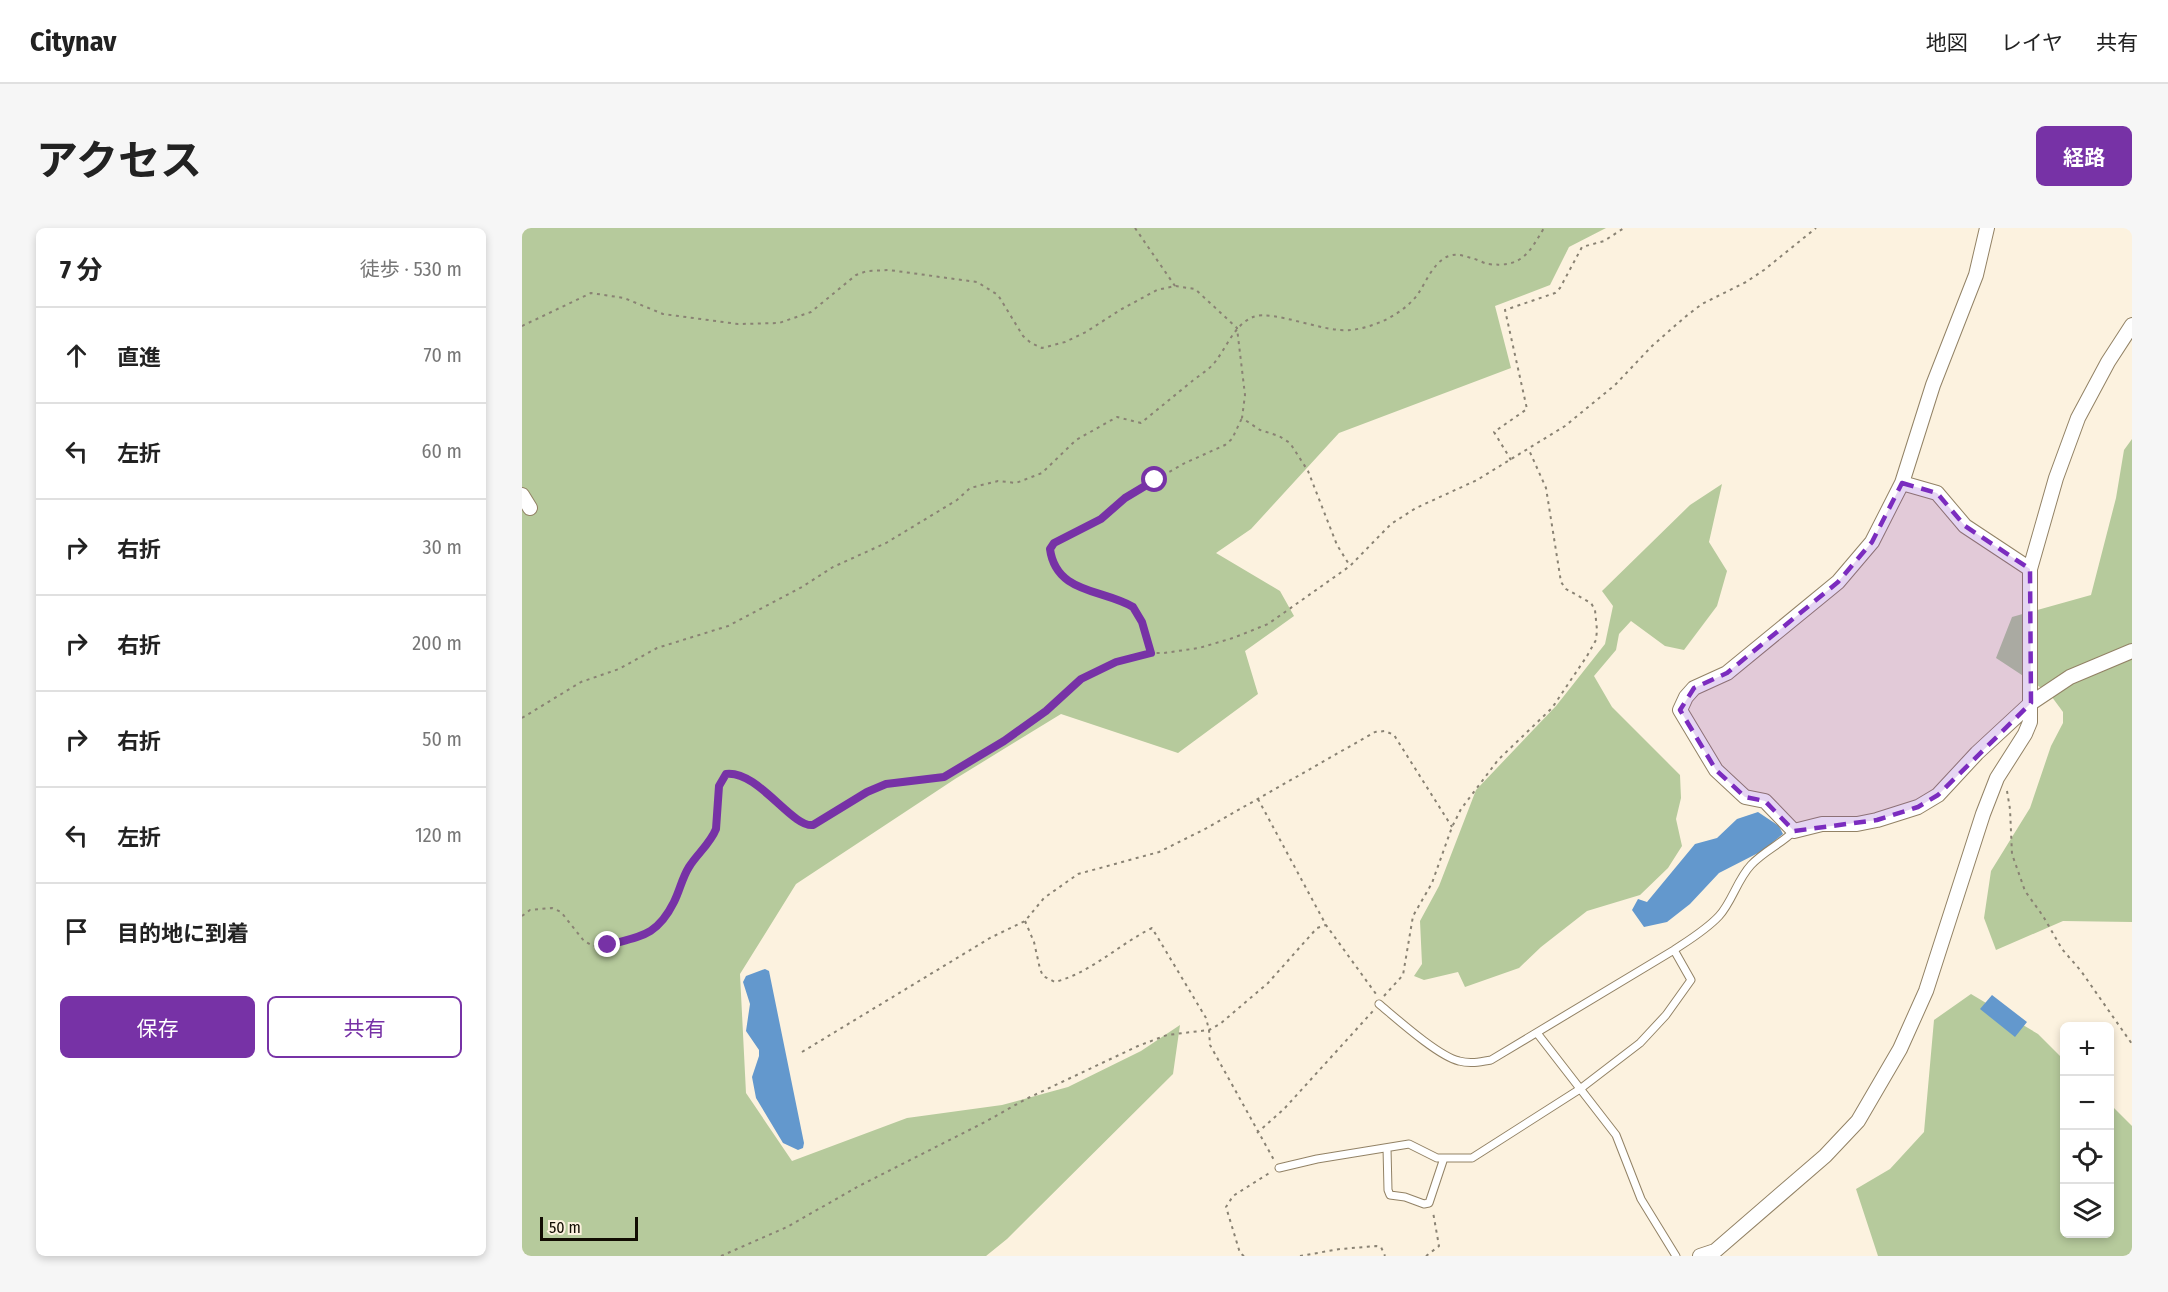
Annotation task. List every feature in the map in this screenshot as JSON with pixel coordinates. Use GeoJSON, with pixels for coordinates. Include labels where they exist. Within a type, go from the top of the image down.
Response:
{"type":"FeatureCollection","features":[{"type":"Feature","properties":{"kind":"street"},"geometry":{"type":"LineString","coordinates":[[1987,228],[1976,275],[1933,385],[1902,483],[1872,542],[1838,582],[1727,673],[1694,688],[1686,697],[1680,710],[1716,770],[1745,797],[1765,801],[1794,831],[1822,824],[1857,824],[1918,807],[1938,795],[1977,753],[2031,703],[2070,677],[2132,651]]}},
{"type":"Feature","properties":{"kind":"street"},"geometry":{"type":"LineString","coordinates":[[1700,1256],[1714,1253],[1825,1156],[1857,1121],[1900,1049],[1926,991],[1983,814],[1997,778],[2030,722],[2030,569],[2053,488],[2078,418],[2108,362],[2132,325]]}},
{"type":"Feature","properties":{"kind":"street"},"geometry":{"type":"LineString","coordinates":[[1902,483],[1937,493],[1965,526],[2030,569]]}},
{"type":"Feature","properties":{"kind":"street"},"geometry":{"type":"LineString","coordinates":[[522,495],[530,508]]}},
{"type":"Feature","properties":{"kind":"lane"},"geometry":{"type":"LineString","coordinates":[[1379,1004],[1447,1056],[1458,1061],[1478,1063],[1491,1060],[1674,950],[1719,916],[1750,866],[1764,852],[1785,840],[1794,831]]}},
{"type":"Feature","properties":{"kind":"lane"},"geometry":{"type":"LineString","coordinates":[[1279,1168],[1317,1159],[1409,1144],[1437,1158],[1472,1158],[1580,1089],[1640,1043],[1666,1016],[1691,980],[1674,950]]}},
{"type":"Feature","properties":{"kind":"lane"},"geometry":{"type":"LineString","coordinates":[[1537,1033],[1616,1135],[1641,1199],[1676,1256]]}},
{"type":"Feature","properties":{"kind":"lane"},"geometry":{"type":"LineString","coordinates":[[1387,1148],[1390,1195],[1405,1197],[1424,1204],[1429,1203],[1444,1158]]}},
{"type":"Feature","properties":{"kind":"path"},"geometry":{"type":"LineString","coordinates":[[1135,228],[1175,286]]}},
{"type":"Feature","properties":{"kind":"path"},"geometry":{"type":"LineString","coordinates":[[522,718],[581,682],[619,669],[657,648],[728,626],[802,587],[833,567],[886,543],[957,500],[970,488],[998,481],[1016,483],[1042,473],[1076,440],[1117,417],[1141,423],[1214,363],[1238,328],[1250,318],[1260,315],[1331,330],[1352,330],[1372,325],[1392,317],[1406,306],[1416,296],[1438,262],[1448,256],[1459,255],[1487,264],[1510,263],[1523,259],[1544,228]]}},
{"type":"Feature","properties":{"kind":"path"},"geometry":{"type":"LineString","coordinates":[[1511,460],[1494,432],[1527,409],[1505,310],[1555,293],[1582,247],[1604,241],[1624,228]]}},
{"type":"Feature","properties":{"kind":"path"},"geometry":{"type":"LineString","coordinates":[[522,916],[530,910],[552,908],[561,912],[584,940],[593,946],[608,945],[651,933],[674,902],[690,865],[714,835],[719,786],[726,774],[733,773],[740,776],[760,788],[804,824],[813,825],[867,792],[886,784],[944,777],[1046,711],[1081,679],[1116,662],[1151,653],[1199,648],[1233,639],[1268,624],[1350,566],[1391,524],[1416,508],[1477,480],[1565,426],[1615,385],[1652,346],[1685,316],[1702,304],[1764,270],[1816,228]]}},
{"type":"Feature","properties":{"kind":"path"},"geometry":{"type":"LineString","coordinates":[[522,326],[591,293],[624,298],[663,314],[738,324],[779,323],[811,312],[856,275],[867,271],[889,270],[977,282],[998,295],[1023,336],[1042,348],[1065,342],[1086,332],[1157,290],[1175,286],[1195,290],[1238,328],[1245,394],[1242,418],[1232,439],[1225,445],[1185,463],[1125,498],[1101,519],[1054,543],[1050,549],[1055,566],[1071,582],[1085,590],[1133,607],[1142,622],[1151,653]]}},
{"type":"Feature","properties":{"kind":"path"},"geometry":{"type":"LineString","coordinates":[[1242,418],[1260,430],[1279,436],[1290,443],[1308,471],[1337,545],[1350,566]]}},
{"type":"Feature","properties":{"kind":"path"},"geometry":{"type":"LineString","coordinates":[[1258,799],[1326,925],[1380,1000],[1391,991],[1403,975],[1413,916],[1432,883],[1461,808],[1497,760],[1552,708],[1596,640],[1595,610],[1591,603],[1566,589],[1561,582],[1546,488],[1529,450]]}},
{"type":"Feature","properties":{"kind":"path"},"geometry":{"type":"LineString","coordinates":[[802,1052],[990,938],[1025,921],[1044,898],[1078,874],[1159,852],[1376,732],[1386,731],[1394,735],[1452,827]]}},
{"type":"Feature","properties":{"kind":"path"},"geometry":{"type":"LineString","coordinates":[[1997,778],[2002,781],[2008,795],[2012,854],[2025,891],[2062,949],[2081,971],[2132,1044]]}},
{"type":"Feature","properties":{"kind":"path"},"geometry":{"type":"LineString","coordinates":[[1025,921],[1043,976],[1055,982],[1081,974],[1152,928],[1206,1018],[1210,1046],[1257,1133],[1279,1168],[1261,1177],[1228,1201],[1226,1212],[1240,1253],[1244,1256]]}},
{"type":"Feature","properties":{"kind":"path"},"geometry":{"type":"LineString","coordinates":[[721,1256],[787,1227],[859,1186],[1026,1099],[1138,1046],[1167,1035],[1209,1030],[1220,1024],[1259,991],[1317,928],[1326,925]]}},
{"type":"Feature","properties":{"kind":"path"},"geometry":{"type":"LineString","coordinates":[[1257,1133],[1284,1109],[1379,1004]]}},
{"type":"Feature","properties":{"kind":"path"},"geometry":{"type":"LineString","coordinates":[[1426,1256],[1439,1244],[1430,1200]]}},
{"type":"Feature","properties":{"kind":"path"},"geometry":{"type":"LineString","coordinates":[[1300,1256],[1376,1246],[1380,1247],[1385,1256]]}},
{"type":"Feature","properties":{"kind":"path"},"geometry":{"type":"LineString","coordinates":[[1235,1256],[1240,1253]]}},
{"type":"Feature","properties":{"kind":"highlighted area"},"geometry":{"type":"Polygon","coordinates":[[[1902,483],[1937,493],[1965,526],[2030,569],[2031,703],[1938,795],[1918,807],[1877,820],[1794,831],[1765,801],[1745,797],[1716,770],[1680,710],[1694,688],[1727,673],[1838,582],[1872,542],[1902,483]]]}},
{"type":"Feature","properties":{"kind":"green space"},"geometry":{"type":"Polygon","coordinates":[[[522,228],[1606,228],[1569,247],[1550,285],[1495,306],[1511,368],[1339,433],[1251,529],[1216,553],[1280,591],[1294,616],[1245,651],[1258,694],[1178,753],[1061,714],[955,779],[796,884],[740,974],[746,1093],[792,1161],[907,1118],[1002,1105],[1068,1087],[1141,1051],[1180,1025],[1173,1074],[1007,1239],[986,1256],[522,1256],[522,228]]]}},
{"type":"Feature","properties":{"kind":"green space"},"geometry":{"type":"Polygon","coordinates":[[[2132,439],[2132,922],[2063,921],[1996,950],[1984,918],[1991,871],[2030,808],[2051,746],[2063,723],[2063,712],[2049,693],[1996,658],[2012,617],[2091,595],[2116,498],[2124,450],[2132,439]]]}},
{"type":"Feature","properties":{"kind":"green space"},"geometry":{"type":"Polygon","coordinates":[[[1722,484],[1709,542],[1727,571],[1717,606],[1684,650],[1665,646],[1631,621],[1619,634],[1616,650],[1594,676],[1612,707],[1680,775],[1681,798],[1676,819],[1682,846],[1668,868],[1640,895],[1587,911],[1541,947],[1519,968],[1465,987],[1458,972],[1424,980],[1414,976],[1422,964],[1420,921],[1439,886],[1476,790],[1556,706],[1605,644],[1613,606],[1602,591],[1690,505],[1722,484]]]}},
{"type":"Feature","properties":{"kind":"green space"},"geometry":{"type":"Polygon","coordinates":[[[1971,994],[2038,1034],[2060,1056],[2060,1238],[2114,1238],[2114,1108],[2132,1126],[2132,1256],[1878,1256],[1856,1189],[1890,1169],[1924,1132],[1934,1020],[1971,994]]]}},
{"type":"Feature","properties":{"kind":"water"},"geometry":{"type":"Polygon","coordinates":[[[1758,812],[1779,826],[1783,834],[1762,851],[1719,873],[1690,904],[1667,922],[1644,927],[1632,910],[1638,899],[1647,902],[1695,844],[1717,838],[1737,819],[1758,812]]]}},
{"type":"Feature","properties":{"kind":"water"},"geometry":{"type":"Polygon","coordinates":[[[765,969],[769,971],[804,1143],[803,1148],[798,1150],[783,1143],[756,1098],[752,1077],[759,1050],[746,1031],[750,1004],[743,982],[746,976],[765,969]]]}},
{"type":"Feature","properties":{"kind":"water"},"geometry":{"type":"Polygon","coordinates":[[[1992,995],[2027,1022],[2015,1037],[1980,1009],[1992,995]]]}},
{"type":"Feature","properties":{"kind":"route"},"geometry":{"type":"LineString","coordinates":[[608,945],[651,933],[661,922],[674,902],[685,873],[714,835],[719,786],[726,774],[733,773],[740,776],[760,788],[804,824],[813,825],[867,792],[886,784],[944,777],[1004,741],[1046,711],[1081,679],[1116,662],[1151,653],[1142,622],[1133,607],[1085,590],[1071,582],[1055,566],[1050,549],[1052,544],[1101,519],[1125,498],[1155,480]]}}]}
